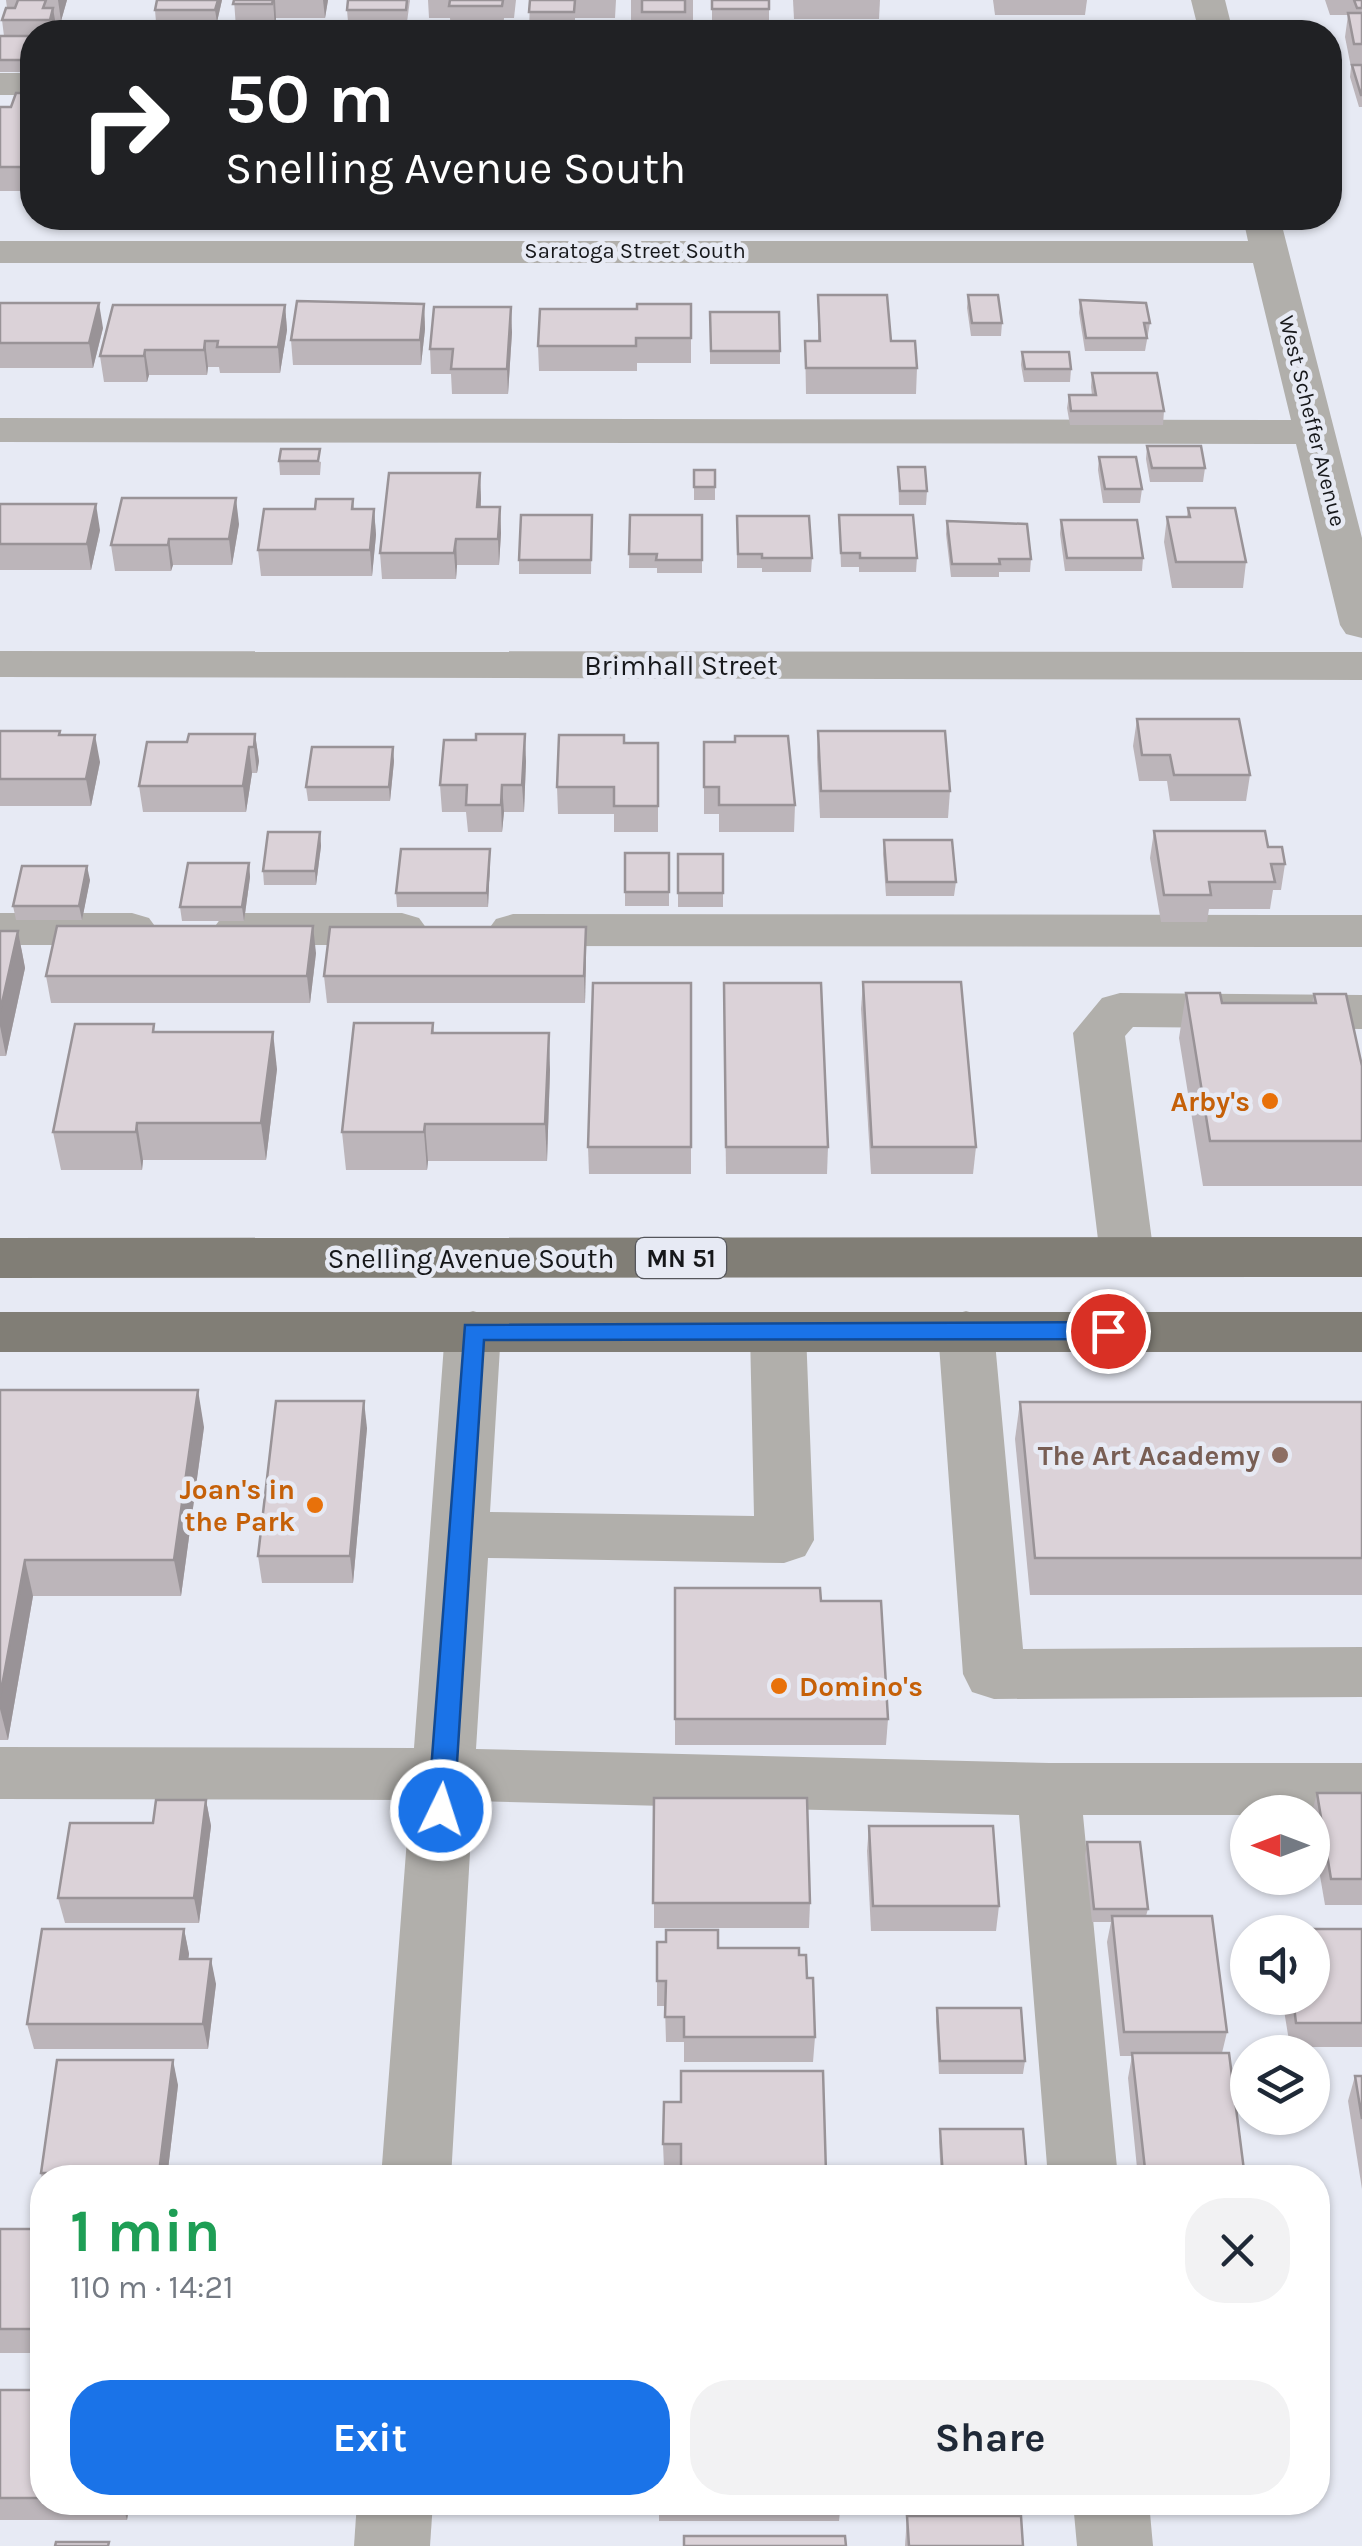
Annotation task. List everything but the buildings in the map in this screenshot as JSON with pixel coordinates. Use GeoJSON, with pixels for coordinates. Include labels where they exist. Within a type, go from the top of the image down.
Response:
{"type":"FeatureCollection","features":[{"type":"Feature","properties":{"kind":"main road","name":"Snelling Avenue South"},"geometry":{"type":"LineString","coordinates":[[0,1258],[1362,1258]]}},
{"type":"Feature","properties":{"kind":"main road"},"geometry":{"type":"LineString","coordinates":[[0,1332],[1362,1332]]}},
{"type":"Feature","properties":{"kind":"street","name":"Saratoga Street South"},"geometry":{"type":"LineString","coordinates":[[0,252],[1266,235]]}},
{"type":"Feature","properties":{"kind":"street","name":"West Scheffer Avenue"},"geometry":{"type":"LineString","coordinates":[[1266,235],[1362,626]]}},
{"type":"Feature","properties":{"kind":"street"},"geometry":{"type":"LineString","coordinates":[[0,430],[1314,432]]}},
{"type":"Feature","properties":{"kind":"street","name":"Brimhall Street"},"geometry":{"type":"LineString","coordinates":[[0,664],[1362,666]]}},
{"type":"Feature","properties":{"kind":"street"},"geometry":{"type":"LineString","coordinates":[[0,929],[1362,931]]}},
{"type":"Feature","properties":{"kind":"street"},"geometry":{"type":"LineString","coordinates":[[1127,1256],[1100,1033],[1120,1010],[1362,1012]]}},
{"type":"Feature","properties":{"kind":"street"},"geometry":{"type":"LineString","coordinates":[[417,2165],[473,1331]]}},
{"type":"Feature","properties":{"kind":"street"},"geometry":{"type":"LineString","coordinates":[[966,1331],[994,1674],[1362,1672]]}},
{"type":"Feature","properties":{"kind":"street"},"geometry":{"type":"LineString","coordinates":[[459,1535],[784,1540],[778,1332]]}},
{"type":"Feature","properties":{"kind":"street"},"geometry":{"type":"LineString","coordinates":[[0,1773],[443,1774],[1049,1789],[1362,1789]]}},
{"type":"Feature","properties":{"kind":"street"},"geometry":{"type":"LineString","coordinates":[[1049,1789],[1081,2165]]}},
{"type":"Feature","properties":{"kind":"street"},"geometry":{"type":"LineString","coordinates":[[392,2546],[394,2515]]}},
{"type":"Feature","properties":{"kind":"street"},"geometry":{"type":"LineString","coordinates":[[1112,2515],[1115,2546]]}},
{"type":"Feature","properties":{"kind":"place","name":"Arby's"},"geometry":{"type":"Point","coordinates":[1270,1101]}},
{"type":"Feature","properties":{"kind":"place","name":"The Art Academy"},"geometry":{"type":"Point","coordinates":[1280,1455]}},
{"type":"Feature","properties":{"kind":"place","name":"Joan's in the Park"},"geometry":{"type":"Point","coordinates":[315,1505]}},
{"type":"Feature","properties":{"kind":"place","name":"Domino's"},"geometry":{"type":"Point","coordinates":[779,1686]}},
{"type":"Feature","properties":{"kind":"route"},"geometry":{"type":"LineString","coordinates":[[441,1810],[473,1331],[1108,1331]]}}]}
